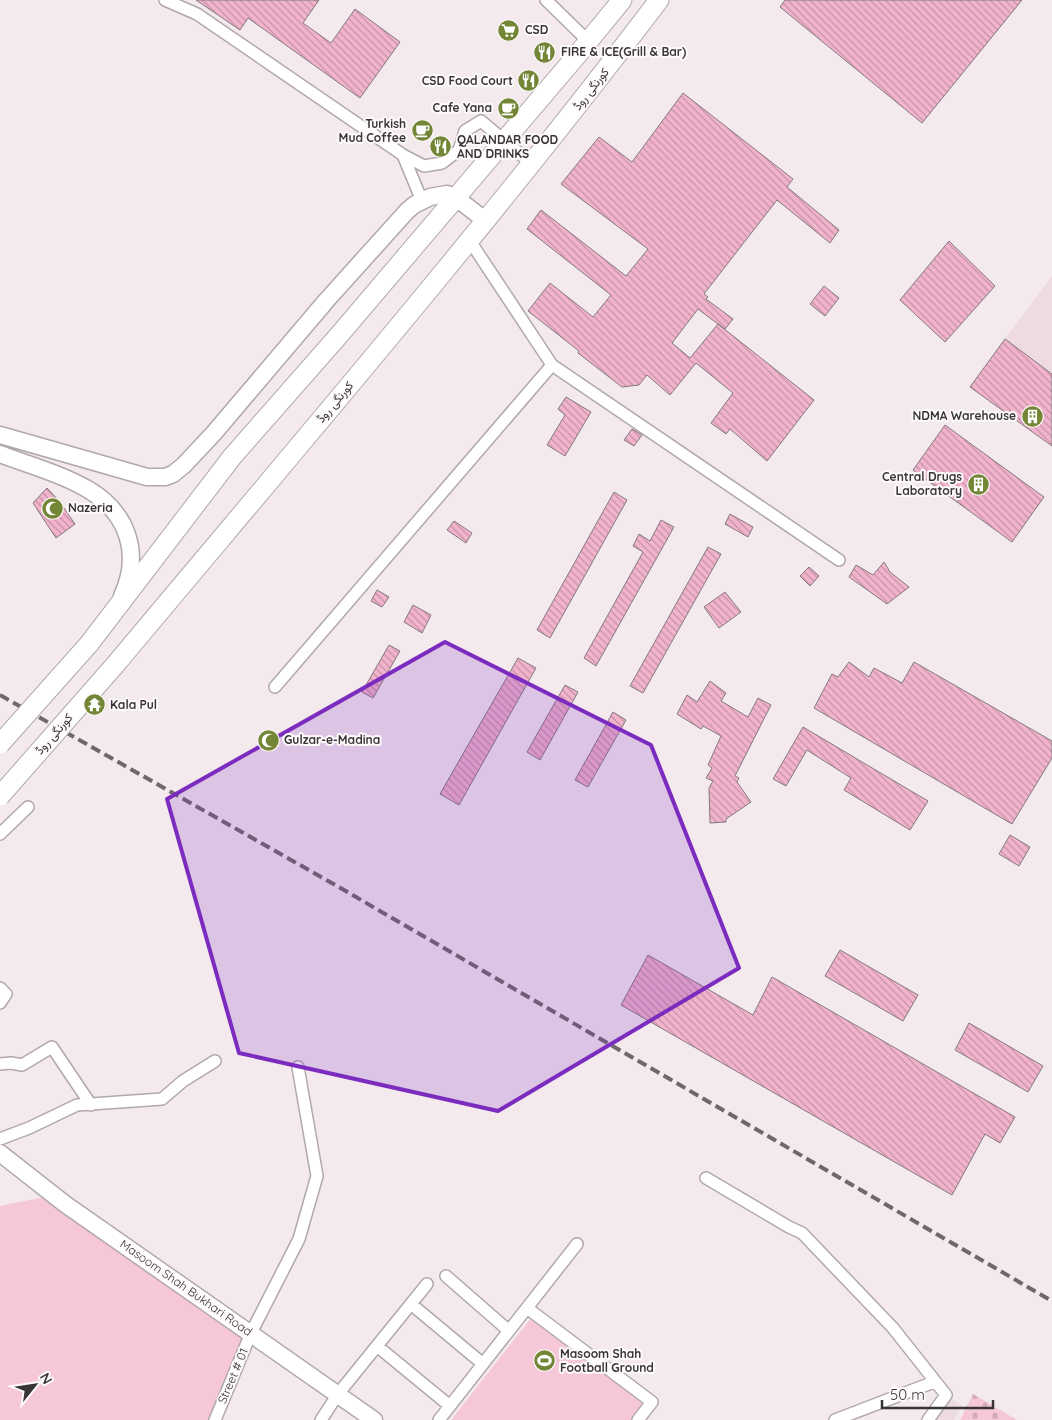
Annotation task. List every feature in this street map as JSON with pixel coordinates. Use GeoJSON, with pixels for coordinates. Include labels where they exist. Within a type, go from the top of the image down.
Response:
{"type":"FeatureCollection","features":[{"type":"Feature","properties":{"kind":"main road"},"geometry":{"type":"LineString","coordinates":[[0,744],[115,612],[232,457],[340,334],[622,0]]}},
{"type":"Feature","properties":{"kind":"main road","name":"کورنگی روڈ"},"geometry":{"type":"LineString","coordinates":[[0,796],[115,665],[470,241],[659,0]]}},
{"type":"Feature","properties":{"kind":"street"},"geometry":{"type":"LineString","coordinates":[[165,0],[197,14],[403,155],[424,166],[442,163],[459,150],[465,132],[481,121],[532,164]]}},
{"type":"Feature","properties":{"kind":"street"},"geometry":{"type":"LineString","coordinates":[[546,0],[588,41]]}},
{"type":"Feature","properties":{"kind":"street"},"geometry":{"type":"LineString","coordinates":[[403,155],[422,201]]}},
{"type":"Feature","properties":{"kind":"street"},"geometry":{"type":"LineString","coordinates":[[0,434],[147,477],[159,478],[173,474],[184,465],[214,432],[326,300],[407,211],[422,201],[437,195],[447,194],[455,197],[486,221]]}},
{"type":"Feature","properties":{"kind":"street"},"geometry":{"type":"LineString","coordinates":[[470,241],[552,365],[839,560]]}},
{"type":"Feature","properties":{"kind":"street"},"geometry":{"type":"LineString","coordinates":[[276,687],[552,365]]}},
{"type":"Feature","properties":{"kind":"street"},"geometry":{"type":"LineString","coordinates":[[0,454],[77,484],[99,497],[116,514],[126,531],[131,550],[132,568],[115,612]]}},
{"type":"Feature","properties":{"kind":"street"},"geometry":{"type":"LineString","coordinates":[[0,834],[28,807]]}},
{"type":"Feature","properties":{"kind":"street"},"geometry":{"type":"LineString","coordinates":[[0,988],[6,994],[0,1002]]}},
{"type":"Feature","properties":{"kind":"street"},"geometry":{"type":"LineString","coordinates":[[0,1064],[11,1063],[22,1066],[52,1047],[91,1105]]}},
{"type":"Feature","properties":{"kind":"street"},"geometry":{"type":"LineString","coordinates":[[0,1139],[77,1106],[162,1100],[183,1081],[215,1061]]}},
{"type":"Feature","properties":{"kind":"street","name":"Street # 01"},"geometry":{"type":"LineString","coordinates":[[215,1420],[251,1333],[299,1239],[317,1176],[298,1067]]}},
{"type":"Feature","properties":{"kind":"street","name":"Masoom Shah Bukhari Road"},"geometry":{"type":"LineString","coordinates":[[0,1153],[65,1204],[374,1420]]}},
{"type":"Feature","properties":{"kind":"street"},"geometry":{"type":"LineString","coordinates":[[706,1178],[802,1233],[893,1328],[946,1395],[928,1420]]}},
{"type":"Feature","properties":{"kind":"street"},"geometry":{"type":"LineString","coordinates":[[439,1420],[578,1244]]}},
{"type":"Feature","properties":{"kind":"street"},"geometry":{"type":"LineString","coordinates":[[446,1276],[509,1331]]}},
{"type":"Feature","properties":{"kind":"street"},"geometry":{"type":"LineString","coordinates":[[321,1420],[338,1394],[427,1284]]}},
{"type":"Feature","properties":{"kind":"street"},"geometry":{"type":"LineString","coordinates":[[411,1304],[483,1364]]}},
{"type":"Feature","properties":{"kind":"street"},"geometry":{"type":"LineString","coordinates":[[527,1308],[652,1402],[638,1420]]}},
{"type":"Feature","properties":{"kind":"street"},"geometry":{"type":"LineString","coordinates":[[377,1346],[450,1406]]}},
{"type":"Feature","properties":{"kind":"street"},"geometry":{"type":"LineString","coordinates":[[835,1420],[934,1382]]}},
{"type":"Feature","properties":{"kind":"highlighted area"},"geometry":{"type":"Polygon","coordinates":[[[445,642],[651,745],[739,968],[498,1111],[239,1053],[167,799],[445,642]]]}},
{"type":"Feature","properties":{"kind":"shaded area"},"geometry":{"type":"Polygon","coordinates":[[[1052,276],[1052,373],[1005,339],[1052,276]]]}},
{"type":"Feature","properties":{"kind":"shaded area"},"geometry":{"type":"Polygon","coordinates":[[[950,1397],[962,1406],[954,1420],[931,1420],[950,1397]]]}},
{"type":"Feature","properties":{"kind":"green space"},"geometry":{"type":"Polygon","coordinates":[[[54,1195],[251,1333],[214,1420],[0,1420],[0,1206],[54,1195]]]}},
{"type":"Feature","properties":{"kind":"green space","name":"Masoom Shah Football Ground"},"geometry":{"type":"Polygon","coordinates":[[[532,1317],[650,1404],[638,1420],[451,1420],[532,1317]]]}},
{"type":"Feature","properties":{"kind":"green space"},"geometry":{"type":"Polygon","coordinates":[[[973,1394],[1017,1420],[960,1420],[973,1394]]]}},
{"type":"Feature","properties":{"kind":"building"},"geometry":{"type":"Polygon","coordinates":[[[196,0],[319,0],[303,23],[331,43],[355,9],[400,42],[360,98],[248,18],[240,30],[196,0]]]}},
{"type":"Feature","properties":{"kind":"building"},"geometry":{"type":"Polygon","coordinates":[[[785,0],[1022,0],[922,123],[780,7],[785,0]]]}},
{"type":"Feature","properties":{"kind":"building"},"geometry":{"type":"Polygon","coordinates":[[[683,93],[793,179],[787,187],[839,230],[830,243],[777,200],[704,294],[708,297],[706,299],[733,319],[725,329],[718,324],[814,400],[767,461],[730,429],[726,434],[711,423],[733,393],[696,363],[670,395],[647,375],[639,385],[622,387],[528,311],[550,283],[593,317],[611,295],[527,229],[541,210],[626,276],[648,249],[561,184],[599,137],[632,162],[683,93]],[[698,309],[672,343],[690,358],[718,324],[698,309]]]}},
{"type":"Feature","properties":{"kind":"building"},"geometry":{"type":"Polygon","coordinates":[[[949,241],[995,286],[945,342],[900,300],[949,241]]]}},
{"type":"Feature","properties":{"kind":"building"},"geometry":{"type":"Polygon","coordinates":[[[824,286],[839,298],[825,316],[810,304],[824,286]]]}},
{"type":"Feature","properties":{"kind":"building","name":"NDMA Warehouse"},"geometry":{"type":"Polygon","coordinates":[[[1005,339],[1052,374],[1052,446],[970,387],[1005,339]]]}},
{"type":"Feature","properties":{"kind":"building"},"geometry":{"type":"Polygon","coordinates":[[[566,397],[591,412],[565,456],[547,445],[565,415],[558,409],[566,397]]]}},
{"type":"Feature","properties":{"kind":"building","name":"Central Drugs Laboratory"},"geometry":{"type":"Polygon","coordinates":[[[945,425],[1044,497],[1012,542],[913,470],[945,425]]]}},
{"type":"Feature","properties":{"kind":"building"},"geometry":{"type":"Polygon","coordinates":[[[632,429],[642,435],[634,446],[624,440],[632,429]]]}},
{"type":"Feature","properties":{"kind":"building","name":"Nazeria"},"geometry":{"type":"Polygon","coordinates":[[[47,488],[75,524],[56,538],[33,503],[47,488]]]}},
{"type":"Feature","properties":{"kind":"building"},"geometry":{"type":"Polygon","coordinates":[[[614,492],[627,500],[550,638],[537,630],[614,492]]]}},
{"type":"Feature","properties":{"kind":"building"},"geometry":{"type":"Polygon","coordinates":[[[730,514],[753,527],[748,537],[725,524],[730,514]]]}},
{"type":"Feature","properties":{"kind":"building"},"geometry":{"type":"Polygon","coordinates":[[[661,520],[674,527],[596,666],[584,658],[643,552],[633,546],[639,534],[650,541],[661,520]]]}},
{"type":"Feature","properties":{"kind":"building"},"geometry":{"type":"Polygon","coordinates":[[[454,521],[472,533],[466,543],[447,530],[454,521]]]}},
{"type":"Feature","properties":{"kind":"building"},"geometry":{"type":"Polygon","coordinates":[[[708,547],[721,554],[643,693],[630,686],[708,547]]]}},
{"type":"Feature","properties":{"kind":"building"},"geometry":{"type":"Polygon","coordinates":[[[884,562],[890,572],[909,587],[887,604],[849,577],[856,565],[873,575],[884,562]]]}},
{"type":"Feature","properties":{"kind":"building"},"geometry":{"type":"Polygon","coordinates":[[[809,567],[819,576],[810,586],[800,576],[809,567]]]}},
{"type":"Feature","properties":{"kind":"building"},"geometry":{"type":"Polygon","coordinates":[[[377,590],[389,597],[382,607],[371,601],[377,590]]]}},
{"type":"Feature","properties":{"kind":"building"},"geometry":{"type":"Polygon","coordinates":[[[725,592],[741,612],[719,628],[704,607],[725,592]]]}},
{"type":"Feature","properties":{"kind":"building"},"geometry":{"type":"Polygon","coordinates":[[[413,605],[431,615],[422,633],[404,622],[413,605]]]}},
{"type":"Feature","properties":{"kind":"building"},"geometry":{"type":"Polygon","coordinates":[[[389,645],[400,651],[373,698],[362,692],[389,645]]]}},
{"type":"Feature","properties":{"kind":"building"},"geometry":{"type":"Polygon","coordinates":[[[518,658],[536,668],[459,805],[440,794],[518,658]]]}},
{"type":"Feature","properties":{"kind":"building"},"geometry":{"type":"Polygon","coordinates":[[[849,662],[869,677],[874,668],[902,683],[914,662],[1052,741],[1052,758],[1012,824],[814,708],[832,674],[838,677],[849,662]]]}},
{"type":"Feature","properties":{"kind":"building"},"geometry":{"type":"Polygon","coordinates":[[[710,681],[726,693],[721,701],[748,717],[758,698],[771,705],[735,776],[739,778],[737,782],[751,802],[726,819],[726,822],[710,823],[709,788],[713,781],[706,778],[712,768],[708,765],[721,736],[703,726],[701,729],[677,714],[687,695],[697,702],[710,681]]]}},
{"type":"Feature","properties":{"kind":"building"},"geometry":{"type":"Polygon","coordinates":[[[565,685],[578,692],[540,760],[527,752],[565,685]]]}},
{"type":"Feature","properties":{"kind":"building"},"geometry":{"type":"Polygon","coordinates":[[[613,712],[626,720],[588,787],[575,780],[613,712]]]}},
{"type":"Feature","properties":{"kind":"building"},"geometry":{"type":"Polygon","coordinates":[[[803,727],[928,801],[910,830],[844,790],[851,778],[807,750],[786,786],[773,779],[803,727]]]}},
{"type":"Feature","properties":{"kind":"building"},"geometry":{"type":"Polygon","coordinates":[[[1010,835],[1030,847],[1019,866],[999,854],[1010,835]]]}},
{"type":"Feature","properties":{"kind":"building"},"geometry":{"type":"Polygon","coordinates":[[[840,950],[918,995],[903,1021],[825,976],[840,950]]]}},
{"type":"Feature","properties":{"kind":"building"},"geometry":{"type":"Polygon","coordinates":[[[648,955],[753,1015],[772,977],[1015,1117],[1000,1143],[985,1134],[952,1195],[621,1005],[648,955]]]}},
{"type":"Feature","properties":{"kind":"building"},"geometry":{"type":"Polygon","coordinates":[[[969,1023],[1043,1066],[1028,1092],[955,1050],[969,1023]]]}},
{"type":"Feature","properties":{"kind":"railway"},"geometry":{"type":"LineString","coordinates":[[0,695],[337,886],[1052,1301]]}},
{"type":"Feature","properties":{"kind":"place","name":"CSD"},"geometry":{"type":"Point","coordinates":[509,30]}},
{"type":"Feature","properties":{"kind":"place","name":"FIRE & ICE(Grill & Bar)"},"geometry":{"type":"Point","coordinates":[545,52]}},
{"type":"Feature","properties":{"kind":"place","name":"CSD Food Court"},"geometry":{"type":"Point","coordinates":[529,81]}},
{"type":"Feature","properties":{"kind":"place","name":"Cafe Yana"},"geometry":{"type":"Point","coordinates":[508,108]}},
{"type":"Feature","properties":{"kind":"place","name":"Turkish Mud Coffee"},"geometry":{"type":"Point","coordinates":[422,131]}},
{"type":"Feature","properties":{"kind":"place","name":"QALANDAR FOOD AND DRINKS"},"geometry":{"type":"Point","coordinates":[441,147]}},
{"type":"Feature","properties":{"kind":"place","name":"NDMA Warehouse"},"geometry":{"type":"Point","coordinates":[1032,416]}},
{"type":"Feature","properties":{"kind":"place","name":"Central Drugs Laboratory"},"geometry":{"type":"Point","coordinates":[978,484]}},
{"type":"Feature","properties":{"kind":"place","name":"Nazeria"},"geometry":{"type":"Point","coordinates":[52,508]}},
{"type":"Feature","properties":{"kind":"place","name":"Kala Pul"},"geometry":{"type":"Point","coordinates":[94,705]}},
{"type":"Feature","properties":{"kind":"place","name":"Gulzar-e-Madina"},"geometry":{"type":"Point","coordinates":[268,740]}},
{"type":"Feature","properties":{"kind":"place","name":"Masoom Shah Football Ground"},"geometry":{"type":"Point","coordinates":[544,1361]}}]}
